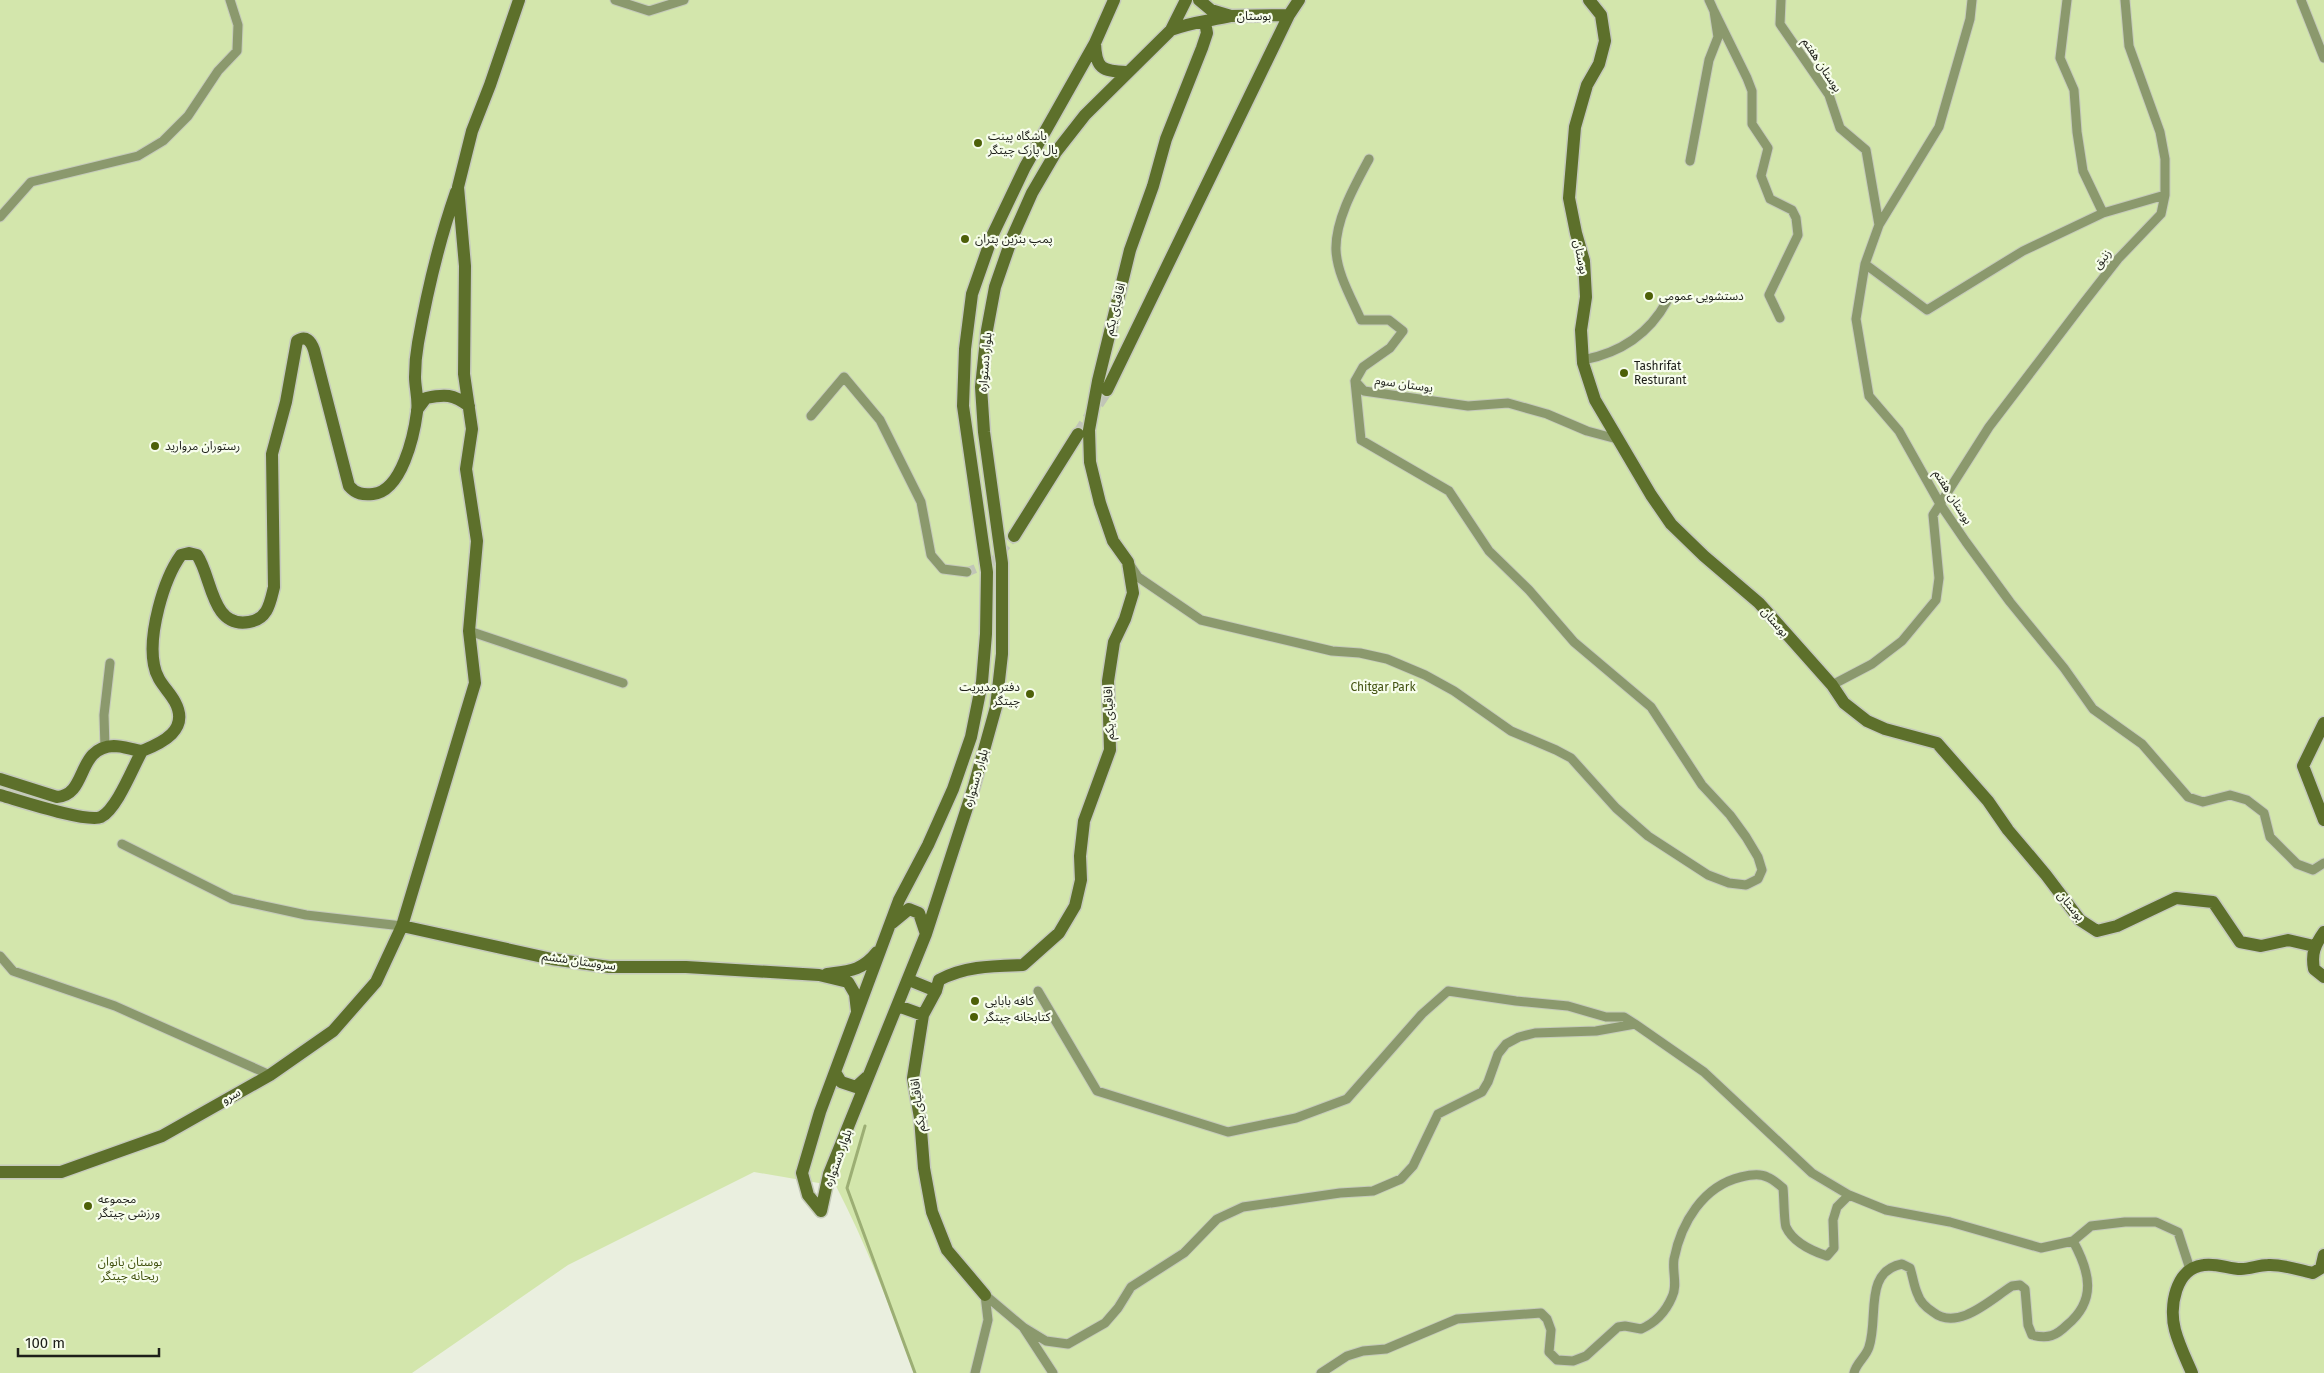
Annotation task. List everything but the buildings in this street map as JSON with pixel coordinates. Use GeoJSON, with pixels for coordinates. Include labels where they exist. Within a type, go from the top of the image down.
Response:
{"type":"FeatureCollection","features":[{"type":"Feature","properties":{"kind":"street"},"geometry":{"type":"LineString","coordinates":[[0,217],[31,182],[138,156],[163,141],[188,116],[218,71],[236,51],[238,25],[230,0]]}},
{"type":"Feature","properties":{"kind":"street"},"geometry":{"type":"LineString","coordinates":[[0,794],[94,819],[102,816],[113,805],[142,752],[170,738],[176,729],[178,717],[175,702],[164,689],[154,668],[151,648],[166,588],[181,555],[189,553],[197,555],[204,564],[215,603],[224,615],[244,623],[255,621],[269,609],[274,588],[272,454],[286,402],[297,341],[301,338],[311,342],[314,350],[349,486],[354,492],[377,494],[394,481],[406,458],[417,410],[415,377],[418,345],[440,238],[458,187],[472,131],[508,38],[519,0]]}},
{"type":"Feature","properties":{"kind":"street"},"geometry":{"type":"LineString","coordinates":[[615,0],[649,11],[684,0]]}},
{"type":"Feature","properties":{"kind":"street","name":"بلوار دستواره"},"geometry":{"type":"LineString","coordinates":[[1114,0],[1095,43],[1025,167],[993,234],[972,294],[965,349],[963,406],[987,572],[986,634],[982,682],[971,737],[953,789],[928,845],[899,900],[889,925],[883,946],[835,1072],[802,1173],[808,1195],[821,1211],[829,1174],[926,934],[996,707],[1002,654],[1002,562],[984,432],[981,387],[987,330],[995,287],[1012,238],[1028,202],[1056,152],[1085,115],[1126,72],[1171,30],[1186,0]]}},
{"type":"Feature","properties":{"kind":"street"},"geometry":{"type":"LineString","coordinates":[[1199,0],[1211,10],[1230,16]]}},
{"type":"Feature","properties":{"kind":"street","name":"بوستان"},"geometry":{"type":"LineString","coordinates":[[1230,16],[1289,15],[1299,0]]}},
{"type":"Feature","properties":{"kind":"street","name":"بوستان"},"geometry":{"type":"LineString","coordinates":[[1589,0],[1600,15],[1605,41],[1599,64],[1587,85],[1575,127],[1569,198],[1584,261],[1586,297],[1581,330],[1583,360],[1595,400],[1617,439],[1672,524],[1704,556],[1759,603],[1832,685],[1844,703],[1867,721],[1885,729],[1937,743],[1988,801],[2008,830],[2046,874],[2080,920],[2097,931],[2117,926],[2176,898],[2213,902],[2240,942],[2261,946],[2288,940],[2314,946]]}},
{"type":"Feature","properties":{"kind":"street"},"geometry":{"type":"LineString","coordinates":[[1709,0],[1748,78],[1752,91],[1752,124],[1768,148],[1761,176],[1770,199],[1792,210],[1796,218],[1798,235],[1770,295],[1780,318]]}},
{"type":"Feature","properties":{"kind":"street","name":"بوستان هفتم"},"geometry":{"type":"LineString","coordinates":[[1781,0],[1780,24],[1829,95],[1840,128],[1866,150],[1879,225],[1865,264],[1856,319],[1869,396],[1900,431],[1940,504],[2010,602],[2064,668],[2093,709],[2142,744],[2188,797],[2203,802],[2230,795],[2247,800],[2264,813],[2270,837],[2297,864],[2313,870],[2324,863]]}},
{"type":"Feature","properties":{"kind":"street"},"geometry":{"type":"LineString","coordinates":[[1879,225],[1939,127],[1970,19],[1972,0]]}},
{"type":"Feature","properties":{"kind":"street"},"geometry":{"type":"LineString","coordinates":[[2067,0],[2060,58],[2074,90],[2076,132],[2083,171],[2103,213]]}},
{"type":"Feature","properties":{"kind":"street","name":"زنبق"},"geometry":{"type":"LineString","coordinates":[[1832,685],[1872,664],[1902,640],[1936,600],[1939,578],[1933,515],[1989,427],[2118,259],[2162,214],[2166,195],[2165,159],[2160,132],[2129,46],[2125,0]]}},
{"type":"Feature","properties":{"kind":"street"},"geometry":{"type":"LineString","coordinates":[[2301,0],[2324,58]]}},
{"type":"Feature","properties":{"kind":"street"},"geometry":{"type":"LineString","coordinates":[[1690,161],[1709,60],[1718,37],[1714,11]]}},
{"type":"Feature","properties":{"kind":"street"},"geometry":{"type":"LineString","coordinates":[[1107,390],[1289,15]]}},
{"type":"Feature","properties":{"kind":"street"},"geometry":{"type":"LineString","coordinates":[[1171,30],[1190,22],[1205,22],[1230,16]]}},
{"type":"Feature","properties":{"kind":"street","name":"اقاقیای یکم"},"geometry":{"type":"LineString","coordinates":[[985,1295],[947,1250],[932,1212],[913,1078],[923,1015],[936,991],[939,980],[953,973],[981,967],[1023,965],[1059,932],[1075,906],[1081,880],[1080,856],[1084,821],[1110,750],[1108,682],[1114,642],[1125,619],[1133,593],[1128,562],[1113,541],[1100,503],[1090,462],[1089,430],[1098,381],[1130,250],[1153,186],[1166,139],[1207,33],[1205,22]]}},
{"type":"Feature","properties":{"kind":"street"},"geometry":{"type":"LineString","coordinates":[[1095,43],[1095,57],[1100,67],[1108,72],[1126,72]]}},
{"type":"Feature","properties":{"kind":"street","name":"بوستان سوم"},"geometry":{"type":"LineString","coordinates":[[1369,160],[1351,194],[1341,221],[1336,250],[1342,274],[1361,320],[1390,320],[1402,331],[1390,348],[1363,367],[1355,381],[1364,391],[1468,406],[1508,403],[1547,414],[1587,431],[1617,439]]}},
{"type":"Feature","properties":{"kind":"street","name":"سرو"},"geometry":{"type":"LineString","coordinates":[[0,1172],[61,1172],[162,1136],[270,1075],[333,1031],[376,982],[402,926],[475,683],[469,631],[477,541],[466,469],[472,429],[464,374],[465,266],[458,187]]}},
{"type":"Feature","properties":{"kind":"street"},"geometry":{"type":"LineString","coordinates":[[1865,264],[1927,310],[2023,251],[2103,213],[2166,195]]}},
{"type":"Feature","properties":{"kind":"street"},"geometry":{"type":"LineString","coordinates":[[1583,360],[1612,352],[1638,337],[1658,318],[1668,301]]}},
{"type":"Feature","properties":{"kind":"street"},"geometry":{"type":"LineString","coordinates":[[811,416],[844,377],[880,420],[921,502],[931,555],[943,569],[967,572]]}},
{"type":"Feature","properties":{"kind":"street"},"geometry":{"type":"LineString","coordinates":[[1128,562],[1138,577],[1201,620],[1332,651],[1360,653],[1388,659],[1425,676],[1469,701],[1510,731],[1571,758],[1616,808],[1648,836],[1708,875],[1729,884],[1746,885],[1758,880],[1762,870],[1758,857],[1746,836],[1730,815],[1702,785],[1651,707],[1574,642],[1529,590],[1489,551],[1449,491],[1361,440],[1355,381]]}},
{"type":"Feature","properties":{"kind":"street"},"geometry":{"type":"LineString","coordinates":[[417,410],[426,398],[441,395],[456,397],[469,406]]}},
{"type":"Feature","properties":{"kind":"street"},"geometry":{"type":"LineString","coordinates":[[1014,536],[1078,434]]}},
{"type":"Feature","properties":{"kind":"street"},"geometry":{"type":"LineString","coordinates":[[469,631],[624,683]]}},
{"type":"Feature","properties":{"kind":"street"},"geometry":{"type":"LineString","coordinates":[[105,748],[104,715],[110,663]]}},
{"type":"Feature","properties":{"kind":"street"},"geometry":{"type":"LineString","coordinates":[[2324,723],[2303,766],[2324,820]]}},
{"type":"Feature","properties":{"kind":"street"},"geometry":{"type":"LineString","coordinates":[[0,779],[57,797],[67,796],[72,792],[88,760],[95,751],[116,746],[142,752]]}},
{"type":"Feature","properties":{"kind":"street"},"geometry":{"type":"LineString","coordinates":[[72,792],[73,803],[78,816]]}},
{"type":"Feature","properties":{"kind":"street"},"geometry":{"type":"LineString","coordinates":[[122,844],[232,899],[306,915],[402,926]]}},
{"type":"Feature","properties":{"kind":"street"},"geometry":{"type":"LineString","coordinates":[[889,925],[909,909],[919,913],[926,934]]}},
{"type":"Feature","properties":{"kind":"street","name":"سروستان ششم"},"geometry":{"type":"LineString","coordinates":[[402,926],[552,959],[609,967],[686,967],[819,975]]}},
{"type":"Feature","properties":{"kind":"street"},"geometry":{"type":"LineString","coordinates":[[2324,932],[2314,946],[2314,969],[2324,977]]}},
{"type":"Feature","properties":{"kind":"street"},"geometry":{"type":"LineString","coordinates":[[819,975],[853,970],[868,964],[883,946]]}},
{"type":"Feature","properties":{"kind":"street"},"geometry":{"type":"LineString","coordinates":[[0,956],[13,971],[115,1006],[270,1075]]}},
{"type":"Feature","properties":{"kind":"street"},"geometry":{"type":"LineString","coordinates":[[819,975],[848,982],[855,994],[857,1013]]}},
{"type":"Feature","properties":{"kind":"street"},"geometry":{"type":"LineString","coordinates":[[909,980],[936,991]]}},
{"type":"Feature","properties":{"kind":"street"},"geometry":{"type":"LineString","coordinates":[[1038,991],[1097,1091],[1228,1132],[1296,1118],[1347,1099],[1422,1014],[1448,991],[1568,1006],[1606,1017],[1624,1018],[1704,1072],[1812,1173],[1849,1195],[1886,1210],[1950,1222],[2041,1248],[2073,1241],[2091,1226],[2126,1222],[2156,1222],[2178,1232],[2190,1270]]}},
{"type":"Feature","properties":{"kind":"street"},"geometry":{"type":"LineString","coordinates":[[898,1006],[923,1015]]}},
{"type":"Feature","properties":{"kind":"street"},"geometry":{"type":"LineString","coordinates":[[985,1295],[1023,1327],[1046,1341],[1068,1344],[1105,1323],[1118,1308],[1131,1287],[1184,1253],[1216,1219],[1243,1207],[1340,1193],[1373,1191],[1401,1179],[1413,1166],[1438,1114],[1482,1092],[1488,1082],[1498,1054],[1506,1044],[1519,1037],[1553,1032],[1596,1031],[1635,1024]]}},
{"type":"Feature","properties":{"kind":"street"},"geometry":{"type":"LineString","coordinates":[[835,1072],[841,1082],[856,1087],[870,1074]]}},
{"type":"Feature","properties":{"kind":"street"},"geometry":{"type":"LineString","coordinates":[[1321,1373],[1347,1356],[1363,1351],[1386,1349],[1457,1320],[1511,1317],[1531,1313],[1541,1313],[1547,1318],[1552,1330],[1549,1352],[1557,1360],[1572,1361],[1586,1356],[1618,1327],[1625,1326],[1641,1330],[1657,1320],[1672,1299],[1676,1288],[1674,1260],[1682,1231],[1688,1219],[1713,1189],[1731,1180],[1752,1175],[1766,1176],[1783,1188],[1785,1226],[1795,1238],[1812,1251],[1826,1256],[1834,1248],[1833,1220],[1837,1207],[1849,1195]]}},
{"type":"Feature","properties":{"kind":"street"},"geometry":{"type":"LineString","coordinates":[[1854,1373],[1855,1366],[1869,1348],[1874,1329],[1877,1282],[1890,1267],[1902,1264],[1910,1268],[1918,1296],[1926,1307],[1937,1316],[1948,1319],[1960,1318],[2012,1286],[2020,1285],[2025,1289],[2028,1325],[2032,1335],[2044,1338],[2054,1336],[2067,1326],[2078,1315],[2087,1299],[2087,1280],[2084,1266],[2073,1241]]}},
{"type":"Feature","properties":{"kind":"street"},"geometry":{"type":"LineString","coordinates":[[2192,1373],[2175,1328],[2173,1309],[2176,1291],[2181,1279],[2190,1270],[2202,1265],[2221,1265],[2241,1269],[2268,1264],[2312,1273],[2321,1268],[2324,1255]]}},
{"type":"Feature","properties":{"kind":"street"},"geometry":{"type":"LineString","coordinates":[[975,1373],[988,1320],[985,1295]]}},
{"type":"Feature","properties":{"kind":"street"},"geometry":{"type":"LineString","coordinates":[[1023,1327],[1053,1373]]}},
{"type":"Feature","properties":{"kind":"green space","name":"Chitgar Park"},"geometry":{"type":"Polygon","coordinates":[[[0,0],[2324,0],[2324,1373],[914,1373],[878,1278],[836,1186],[754,1172],[568,1265],[412,1373],[0,1373],[0,0]]]}},
{"type":"Feature","properties":{"kind":"waterway"},"geometry":{"type":"LineString","coordinates":[[865,1126],[847,1188],[915,1373]]}},
{"type":"Feature","properties":{"kind":"tunnel"},"geometry":{"type":"LineString","coordinates":[[1078,434],[1107,390]]}},
{"type":"Feature","properties":{"kind":"tunnel"},"geometry":{"type":"LineString","coordinates":[[967,572],[994,561],[1014,536]]}},
{"type":"Feature","properties":{"kind":"place","name":"باشگاه پینت بال پارک چیتگر"},"geometry":{"type":"Point","coordinates":[978,143]}},
{"type":"Feature","properties":{"kind":"place","name":"پمپ بنزین پتران"},"geometry":{"type":"Point","coordinates":[965,239]}},
{"type":"Feature","properties":{"kind":"place","name":"دستشویی عمومی"},"geometry":{"type":"Point","coordinates":[1649,296]}},
{"type":"Feature","properties":{"kind":"place","name":"Tashrifat Resturant"},"geometry":{"type":"Point","coordinates":[1624,373]}},
{"type":"Feature","properties":{"kind":"place","name":"رستوران مروارید"},"geometry":{"type":"Point","coordinates":[155,446]}},
{"type":"Feature","properties":{"kind":"place","name":"دفتر مدیریت چیتگر"},"geometry":{"type":"Point","coordinates":[1030,694]}},
{"type":"Feature","properties":{"kind":"place","name":"کافه بابایی"},"geometry":{"type":"Point","coordinates":[975,1001]}},
{"type":"Feature","properties":{"kind":"place","name":"کتابخانه چیتگر"},"geometry":{"type":"Point","coordinates":[974,1017]}},
{"type":"Feature","properties":{"kind":"place","name":"مجموعه ورزشی چیتگر"},"geometry":{"type":"Point","coordinates":[88,1206]}},
{"type":"Feature","properties":{"kind":"park label","name":"بوستان بانوان ریحانه چیتگر"},"geometry":{"type":"Point","coordinates":[130,1269]}}]}
